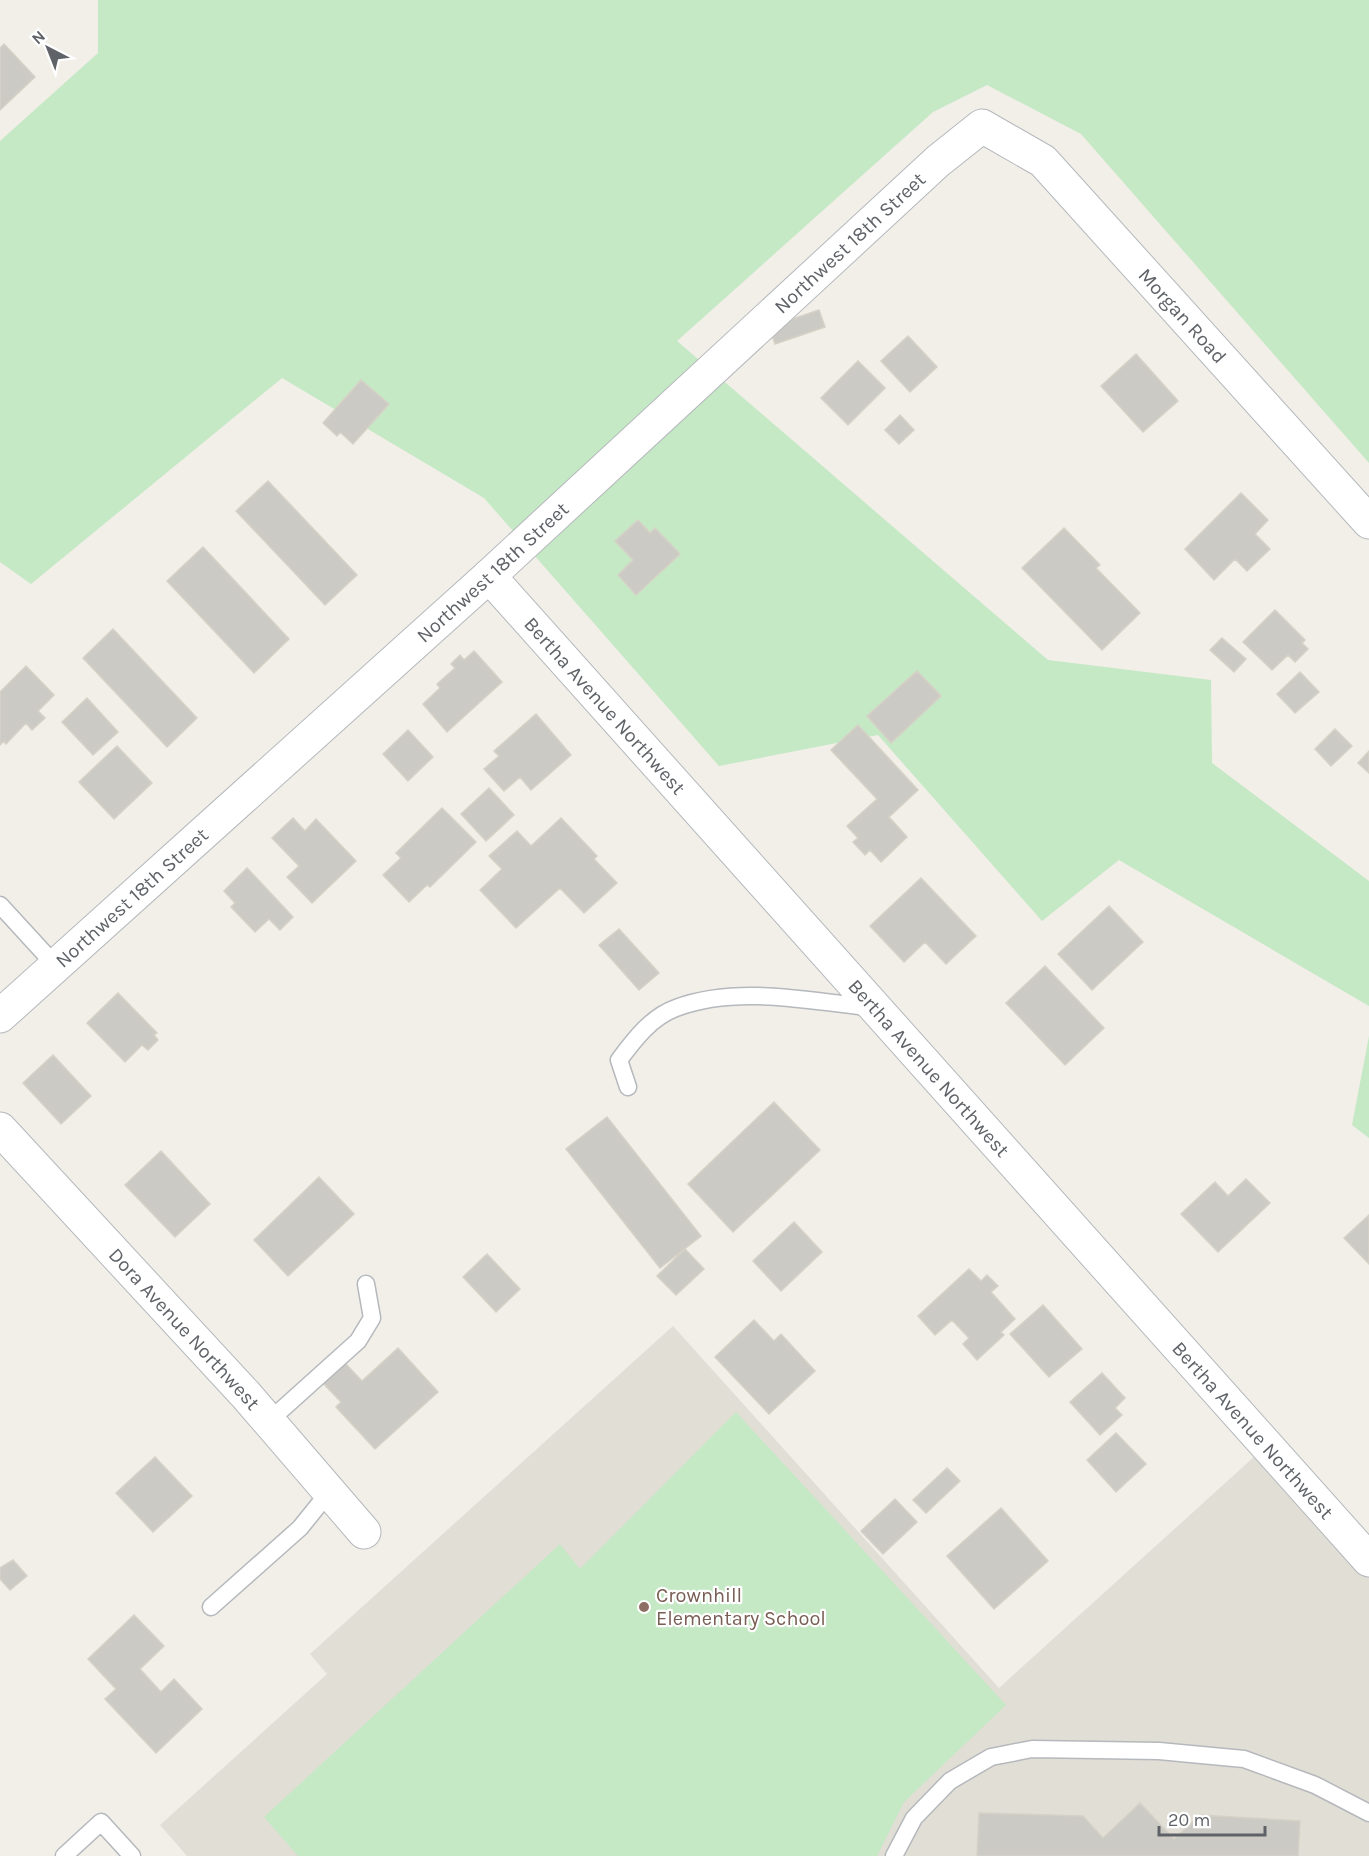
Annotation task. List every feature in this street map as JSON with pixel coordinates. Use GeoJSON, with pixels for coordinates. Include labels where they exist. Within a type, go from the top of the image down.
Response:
{"type":"FeatureCollection","features":[{"type":"Feature","properties":{"kind":"street","name":"Morgan Road"},"geometry":{"type":"LineString","coordinates":[[982,126],[1043,161],[1369,522]]}},
{"type":"Feature","properties":{"kind":"street","name":"Northwest 18th Street"},"geometry":{"type":"LineString","coordinates":[[0,1016],[489,576],[938,160],[982,126]]}},
{"type":"Feature","properties":{"kind":"street","name":"Bertha Avenue Northwest"},"geometry":{"type":"LineString","coordinates":[[489,576],[1369,1560]]}},
{"type":"Feature","properties":{"kind":"street","name":"Dora Avenue Northwest"},"geometry":{"type":"LineString","coordinates":[[0,1129],[268,1421],[363,1532]]}},
{"type":"Feature","properties":{"kind":"lane"},"geometry":{"type":"LineString","coordinates":[[0,905],[56,966]]}},
{"type":"Feature","properties":{"kind":"lane"},"geometry":{"type":"LineString","coordinates":[[628,1087],[619,1060],[640,1032],[675,1008],[719,998],[772,997],[875,1008]]}},
{"type":"Feature","properties":{"kind":"lane"},"geometry":{"type":"LineString","coordinates":[[268,1421],[358,1341],[372,1318],[366,1284]]}},
{"type":"Feature","properties":{"kind":"lane"},"geometry":{"type":"LineString","coordinates":[[211,1607],[300,1528],[329,1492]]}},
{"type":"Feature","properties":{"kind":"lane"},"geometry":{"type":"LineString","coordinates":[[894,1856],[914,1818],[950,1781],[991,1757],[1032,1749],[1159,1751],[1244,1759],[1315,1785],[1369,1813]]}},
{"type":"Feature","properties":{"kind":"lane"},"geometry":{"type":"LineString","coordinates":[[64,1856],[101,1822],[132,1856]]}},
{"type":"Feature","properties":{"kind":"shaded area","name":"Crownhill Elementary School"},"geometry":{"type":"Polygon","coordinates":[[[673,1326],[999,1688],[1266,1446],[1369,1560],[1369,1856],[187,1856],[160,1825],[327,1674],[310,1654],[673,1326]]]}},
{"type":"Feature","properties":{"kind":"green space"},"geometry":{"type":"Polygon","coordinates":[[[98,0],[1369,0],[1369,463],[1081,134],[987,85],[933,112],[677,341],[1048,660],[1211,680],[1212,763],[1369,881],[1369,1006],[1119,860],[1042,921],[878,735],[719,766],[484,498],[282,378],[31,584],[0,562],[0,141],[98,53],[98,0]]]}},
{"type":"Feature","properties":{"kind":"green space"},"geometry":{"type":"Polygon","coordinates":[[[1369,1036],[1369,1138],[1352,1125],[1369,1036]]]}},
{"type":"Feature","properties":{"kind":"green space"},"geometry":{"type":"Polygon","coordinates":[[[736,1412],[1006,1705],[904,1802],[877,1856],[298,1856],[264,1817],[560,1544],[580,1569],[736,1412]]]}},
{"type":"Feature","properties":{"kind":"building"},"geometry":{"type":"Polygon","coordinates":[[[4,44],[35,77],[0,110],[0,48],[4,44]]]}},
{"type":"Feature","properties":{"kind":"building"},"geometry":{"type":"Polygon","coordinates":[[[819,310],[825,327],[775,344],[769,327],[819,310]]]}},
{"type":"Feature","properties":{"kind":"building"},"geometry":{"type":"Polygon","coordinates":[[[908,336],[937,367],[910,392],[881,361],[908,336]]]}},
{"type":"Feature","properties":{"kind":"building"},"geometry":{"type":"Polygon","coordinates":[[[1136,354],[1178,401],[1143,432],[1101,386],[1136,354]]]}},
{"type":"Feature","properties":{"kind":"building"},"geometry":{"type":"Polygon","coordinates":[[[858,361],[885,388],[848,425],[821,398],[858,361]]]}},
{"type":"Feature","properties":{"kind":"building"},"geometry":{"type":"Polygon","coordinates":[[[361,380],[389,404],[353,444],[340,432],[337,436],[323,423],[361,380]]]}},
{"type":"Feature","properties":{"kind":"building"},"geometry":{"type":"Polygon","coordinates":[[[900,415],[914,430],[899,444],[885,430],[900,415]]]}},
{"type":"Feature","properties":{"kind":"building"},"geometry":{"type":"Polygon","coordinates":[[[268,481],[357,575],[325,605],[236,511],[268,481]]]}},
{"type":"Feature","properties":{"kind":"building"},"geometry":{"type":"Polygon","coordinates":[[[1241,493],[1268,520],[1255,534],[1270,549],[1247,571],[1235,559],[1214,580],[1185,549],[1241,493]]]}},
{"type":"Feature","properties":{"kind":"building"},"geometry":{"type":"Polygon","coordinates":[[[638,520],[650,533],[655,528],[680,554],[636,595],[618,575],[633,560],[615,541],[638,520]]]}},
{"type":"Feature","properties":{"kind":"building"},"geometry":{"type":"Polygon","coordinates":[[[1064,528],[1100,565],[1096,568],[1140,613],[1102,650],[1022,568],[1064,528]]]}},
{"type":"Feature","properties":{"kind":"building"},"geometry":{"type":"Polygon","coordinates":[[[203,547],[289,639],[254,673],[167,581],[203,547]]]}},
{"type":"Feature","properties":{"kind":"building"},"geometry":{"type":"Polygon","coordinates":[[[1275,610],[1305,640],[1302,643],[1308,649],[1295,662],[1288,655],[1272,670],[1243,642],[1275,610]]]}},
{"type":"Feature","properties":{"kind":"building"},"geometry":{"type":"Polygon","coordinates":[[[113,629],[197,718],[167,747],[83,658],[113,629]]]}},
{"type":"Feature","properties":{"kind":"building"},"geometry":{"type":"Polygon","coordinates":[[[1222,638],[1246,659],[1234,672],[1210,650],[1222,638]]]}},
{"type":"Feature","properties":{"kind":"building"},"geometry":{"type":"Polygon","coordinates":[[[474,651],[502,682],[447,732],[423,704],[440,688],[437,684],[455,668],[451,664],[460,655],[464,660],[474,651]]]}},
{"type":"Feature","properties":{"kind":"building"},"geometry":{"type":"Polygon","coordinates":[[[26,666],[54,695],[38,711],[45,718],[32,730],[26,723],[6,744],[4,741],[0,745],[0,692],[26,666]]]}},
{"type":"Feature","properties":{"kind":"building"},"geometry":{"type":"Polygon","coordinates":[[[917,671],[941,696],[891,743],[867,716],[917,671]]]}},
{"type":"Feature","properties":{"kind":"building"},"geometry":{"type":"Polygon","coordinates":[[[1300,672],[1319,692],[1295,713],[1277,694],[1300,672]]]}},
{"type":"Feature","properties":{"kind":"building"},"geometry":{"type":"Polygon","coordinates":[[[87,698],[118,732],[93,755],[62,722],[87,698]]]}},
{"type":"Feature","properties":{"kind":"building"},"geometry":{"type":"Polygon","coordinates":[[[536,714],[571,755],[531,790],[520,777],[504,791],[484,769],[499,756],[494,751],[536,714]]]}},
{"type":"Feature","properties":{"kind":"building"},"geometry":{"type":"Polygon","coordinates":[[[858,725],[918,790],[889,817],[907,837],[881,862],[870,850],[865,855],[853,842],[858,838],[847,826],[877,799],[831,750],[858,725]]]}},
{"type":"Feature","properties":{"kind":"building"},"geometry":{"type":"Polygon","coordinates":[[[1335,729],[1352,746],[1331,766],[1315,749],[1335,729]]]}},
{"type":"Feature","properties":{"kind":"building"},"geometry":{"type":"Polygon","coordinates":[[[408,730],[433,757],[408,781],[383,754],[408,730]]]}},
{"type":"Feature","properties":{"kind":"building"},"geometry":{"type":"Polygon","coordinates":[[[117,746],[152,783],[114,819],[79,782],[117,746]]]}},
{"type":"Feature","properties":{"kind":"building"},"geometry":{"type":"Polygon","coordinates":[[[1369,751],[1369,773],[1358,763],[1369,751]]]}},
{"type":"Feature","properties":{"kind":"building"},"geometry":{"type":"Polygon","coordinates":[[[489,788],[514,815],[486,841],[461,814],[489,788]]]}},
{"type":"Feature","properties":{"kind":"building"},"geometry":{"type":"Polygon","coordinates":[[[442,808],[476,842],[430,887],[427,885],[409,902],[383,875],[401,858],[396,853],[442,808]]]}},
{"type":"Feature","properties":{"kind":"building"},"geometry":{"type":"Polygon","coordinates":[[[293,818],[305,831],[316,819],[356,861],[312,903],[287,877],[299,866],[272,838],[293,818]]]}},
{"type":"Feature","properties":{"kind":"building"},"geometry":{"type":"Polygon","coordinates":[[[561,818],[597,856],[594,859],[617,883],[584,913],[560,888],[516,928],[480,890],[502,869],[489,856],[517,831],[531,846],[561,818]]]}},
{"type":"Feature","properties":{"kind":"building"},"geometry":{"type":"Polygon","coordinates":[[[247,868],[293,917],[280,930],[269,919],[255,932],[231,907],[235,903],[224,891],[247,868]]]}},
{"type":"Feature","properties":{"kind":"building"},"geometry":{"type":"Polygon","coordinates":[[[921,878],[976,936],[946,964],[925,942],[904,962],[870,926],[921,878]]]}},
{"type":"Feature","properties":{"kind":"building"},"geometry":{"type":"Polygon","coordinates":[[[1109,906],[1143,942],[1092,990],[1058,954],[1109,906]]]}},
{"type":"Feature","properties":{"kind":"building"},"geometry":{"type":"Polygon","coordinates":[[[619,929],[659,973],[639,990],[599,945],[619,929]]]}},
{"type":"Feature","properties":{"kind":"building"},"geometry":{"type":"Polygon","coordinates":[[[1045,966],[1104,1028],[1065,1065],[1006,1003],[1045,966]]]}},
{"type":"Feature","properties":{"kind":"building"},"geometry":{"type":"Polygon","coordinates":[[[118,993],[157,1033],[154,1035],[158,1040],[148,1050],[142,1045],[125,1062],[87,1023],[118,993]]]}},
{"type":"Feature","properties":{"kind":"building"},"geometry":{"type":"Polygon","coordinates":[[[53,1055],[91,1096],[61,1124],[23,1083],[53,1055]]]}},
{"type":"Feature","properties":{"kind":"building"},"geometry":{"type":"Polygon","coordinates":[[[774,1102],[820,1150],[733,1232],[688,1184],[774,1102]]]}},
{"type":"Feature","properties":{"kind":"building"},"geometry":{"type":"Polygon","coordinates":[[[607,1117],[701,1236],[660,1268],[566,1149],[607,1117]]]}},
{"type":"Feature","properties":{"kind":"building"},"geometry":{"type":"Polygon","coordinates":[[[161,1151],[210,1204],[175,1237],[125,1185],[161,1151]]]}},
{"type":"Feature","properties":{"kind":"building"},"geometry":{"type":"Polygon","coordinates":[[[319,1177],[354,1214],[288,1276],[254,1240],[319,1177]]]}},
{"type":"Feature","properties":{"kind":"building"},"geometry":{"type":"Polygon","coordinates":[[[1246,1179],[1270,1203],[1218,1252],[1181,1214],[1215,1182],[1228,1196],[1246,1179]]]}},
{"type":"Feature","properties":{"kind":"building"},"geometry":{"type":"Polygon","coordinates":[[[1369,1215],[1369,1264],[1344,1238],[1369,1215]]]}},
{"type":"Feature","properties":{"kind":"building"},"geometry":{"type":"Polygon","coordinates":[[[794,1222],[822,1252],[781,1291],[753,1261],[794,1222]]]}},
{"type":"Feature","properties":{"kind":"building"},"geometry":{"type":"Polygon","coordinates":[[[685,1249],[704,1269],[676,1295],[657,1276],[685,1249]]]}},
{"type":"Feature","properties":{"kind":"building"},"geometry":{"type":"Polygon","coordinates":[[[487,1254],[520,1289],[496,1312],[463,1277],[487,1254]]]}},
{"type":"Feature","properties":{"kind":"building"},"geometry":{"type":"Polygon","coordinates":[[[969,1269],[981,1281],[987,1275],[998,1286],[991,1292],[1015,1319],[1001,1332],[1004,1335],[977,1360],[963,1344],[969,1338],[952,1320],[935,1335],[918,1316],[969,1269]]]}},
{"type":"Feature","properties":{"kind":"building"},"geometry":{"type":"Polygon","coordinates":[[[1043,1305],[1082,1349],[1049,1377],[1010,1334],[1043,1305]]]}},
{"type":"Feature","properties":{"kind":"building"},"geometry":{"type":"Polygon","coordinates":[[[754,1320],[774,1341],[781,1334],[815,1371],[769,1414],[715,1357],[754,1320]]]}},
{"type":"Feature","properties":{"kind":"building"},"geometry":{"type":"Polygon","coordinates":[[[398,1348],[438,1392],[375,1449],[336,1407],[341,1402],[323,1383],[345,1363],[362,1381],[398,1348]]]}},
{"type":"Feature","properties":{"kind":"building"},"geometry":{"type":"Polygon","coordinates":[[[1102,1373],[1125,1398],[1115,1408],[1122,1415],[1100,1435],[1070,1402],[1102,1373]]]}},
{"type":"Feature","properties":{"kind":"building"},"geometry":{"type":"Polygon","coordinates":[[[1116,1433],[1146,1464],[1116,1492],[1087,1460],[1116,1433]]]}},
{"type":"Feature","properties":{"kind":"building"},"geometry":{"type":"Polygon","coordinates":[[[155,1457],[192,1496],[153,1532],[116,1493],[155,1457]]]}},
{"type":"Feature","properties":{"kind":"building"},"geometry":{"type":"Polygon","coordinates":[[[947,1468],[960,1481],[926,1513],[913,1500],[947,1468]]]}},
{"type":"Feature","properties":{"kind":"building"},"geometry":{"type":"Polygon","coordinates":[[[895,1499],[917,1522],[883,1554],[861,1531],[895,1499]]]}},
{"type":"Feature","properties":{"kind":"building"},"geometry":{"type":"Polygon","coordinates":[[[1001,1508],[1048,1561],[994,1609],[947,1556],[1001,1508]]]}},
{"type":"Feature","properties":{"kind":"building"},"geometry":{"type":"Polygon","coordinates":[[[13,1560],[27,1576],[10,1590],[0,1579],[0,1568],[13,1560]]]}},
{"type":"Feature","properties":{"kind":"building"},"geometry":{"type":"Polygon","coordinates":[[[134,1615],[164,1646],[140,1669],[161,1692],[174,1679],[202,1709],[156,1753],[105,1699],[116,1689],[88,1659],[134,1615]]]}},
{"type":"Feature","properties":{"kind":"building"},"geometry":{"type":"Polygon","coordinates":[[[1140,1803],[1174,1839],[1200,1815],[1300,1821],[1298,1856],[977,1856],[979,1813],[1083,1816],[1103,1838],[1140,1803]]]}},
{"type":"Feature","properties":{"kind":"place","name":"Crownhill Elementary School"},"geometry":{"type":"Point","coordinates":[644,1607]}}]}
